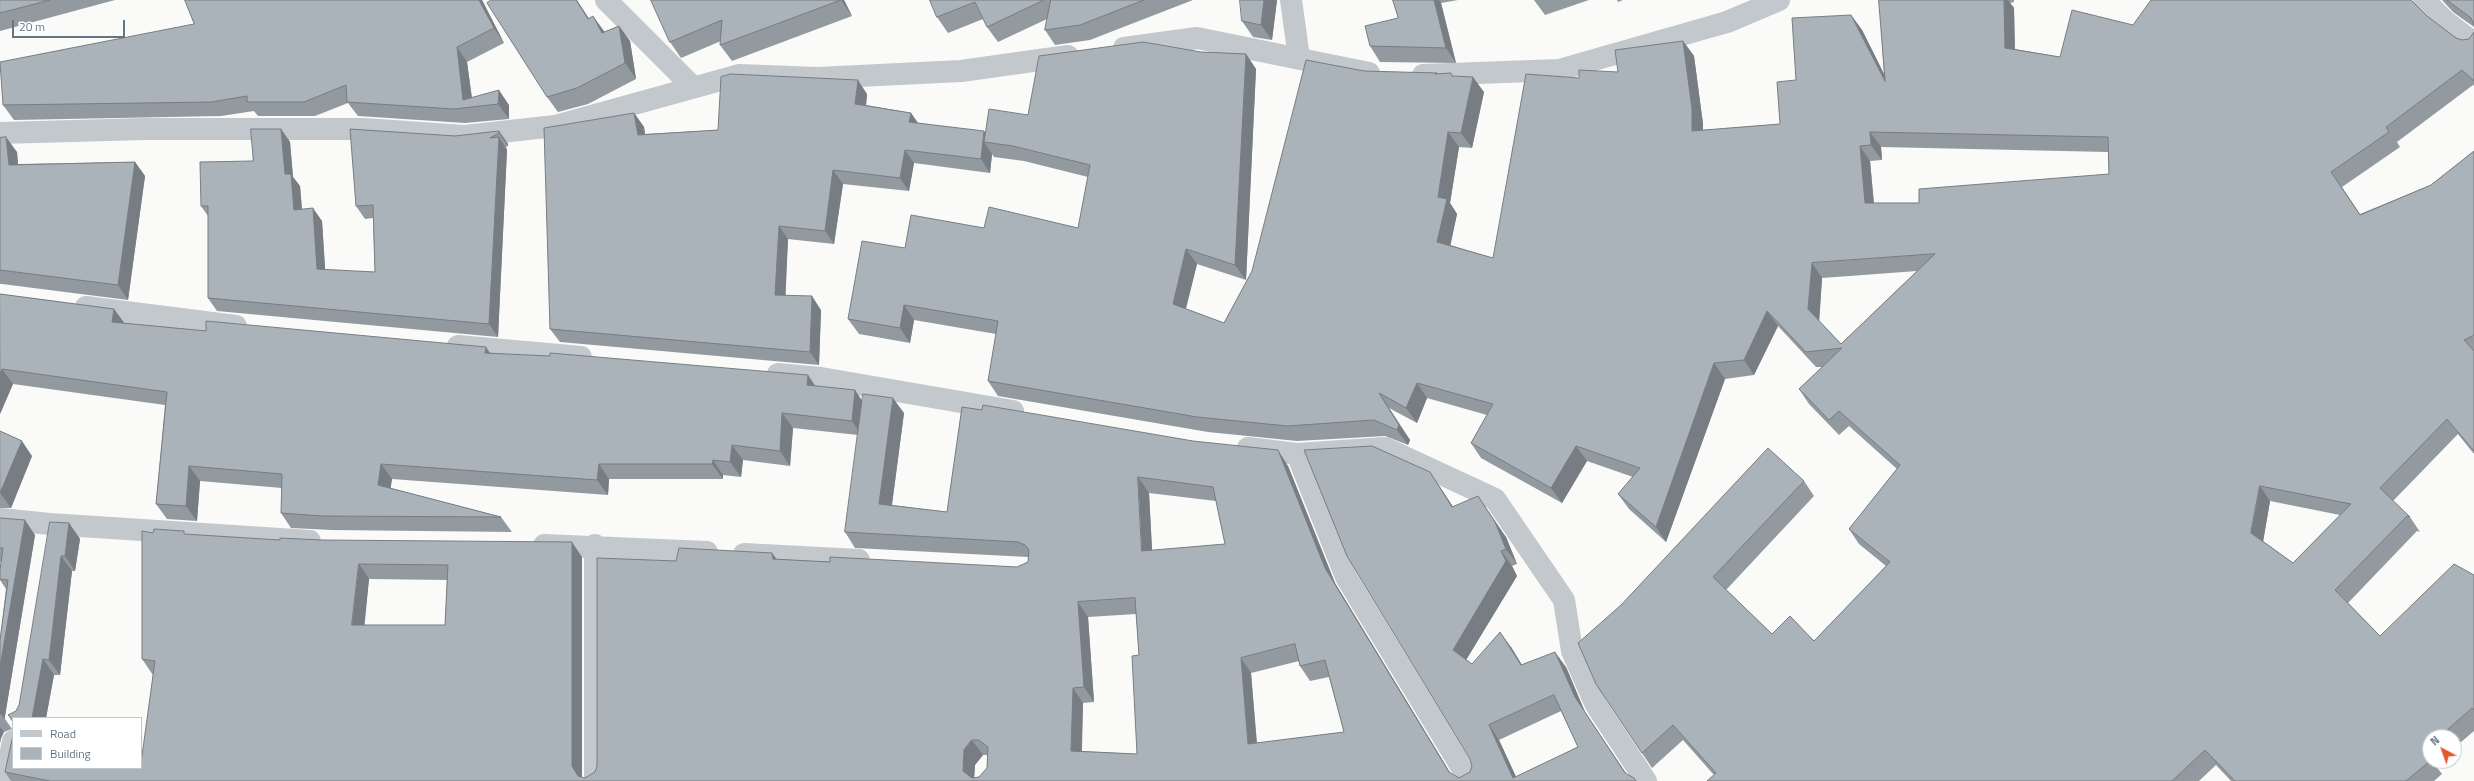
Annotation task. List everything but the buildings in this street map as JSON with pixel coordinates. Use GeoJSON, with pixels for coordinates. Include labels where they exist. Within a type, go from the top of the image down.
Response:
{"type":"FeatureCollection","features":[{"type":"Feature","properties":{"kind":"street"},"geometry":{"type":"LineString","coordinates":[[606,0],[693,88]]}},
{"type":"Feature","properties":{"kind":"street"},"geometry":{"type":"LineString","coordinates":[[1291,0],[1299,58]]}},
{"type":"Feature","properties":{"kind":"street"},"geometry":{"type":"LineString","coordinates":[[0,133],[145,129],[364,128],[465,136],[554,126],[739,75],[818,78],[961,71],[1197,38],[1375,74],[1448,76],[1559,70],[1727,22],[1779,0]]}},
{"type":"Feature","properties":{"kind":"street"},"geometry":{"type":"LineString","coordinates":[[2424,0],[2445,21],[2474,43]]}},
{"type":"Feature","properties":{"kind":"street"},"geometry":{"type":"LineString","coordinates":[[63,304],[253,328]]}},
{"type":"Feature","properties":{"kind":"street"},"geometry":{"type":"LineString","coordinates":[[434,344],[600,358]]}},
{"type":"Feature","properties":{"kind":"street"},"geometry":{"type":"LineString","coordinates":[[758,372],[821,378],[1033,414]]}},
{"type":"Feature","properties":{"kind":"street"},"geometry":{"type":"LineString","coordinates":[[1229,446],[1297,454],[1385,448],[1495,499],[1564,600],[1572,651],[1596,705],[1646,781]]}},
{"type":"Feature","properties":{"kind":"street"},"geometry":{"type":"LineString","coordinates":[[1297,454],[1346,577],[1470,781]]}},
{"type":"Feature","properties":{"kind":"street"},"geometry":{"type":"LineString","coordinates":[[0,518],[50,524],[332,543]]}},
{"type":"Feature","properties":{"kind":"street"},"geometry":{"type":"LineString","coordinates":[[46,547],[50,524]]}},
{"type":"Feature","properties":{"kind":"street"},"geometry":{"type":"LineString","coordinates":[[524,544],[596,545],[879,562]]}},
{"type":"Feature","properties":{"kind":"street"},"geometry":{"type":"LineString","coordinates":[[595,781],[596,545]]}},
{"type":"Feature","properties":{"kind":"street"},"geometry":{"type":"LineString","coordinates":[[5,781],[12,746]]}}]}
